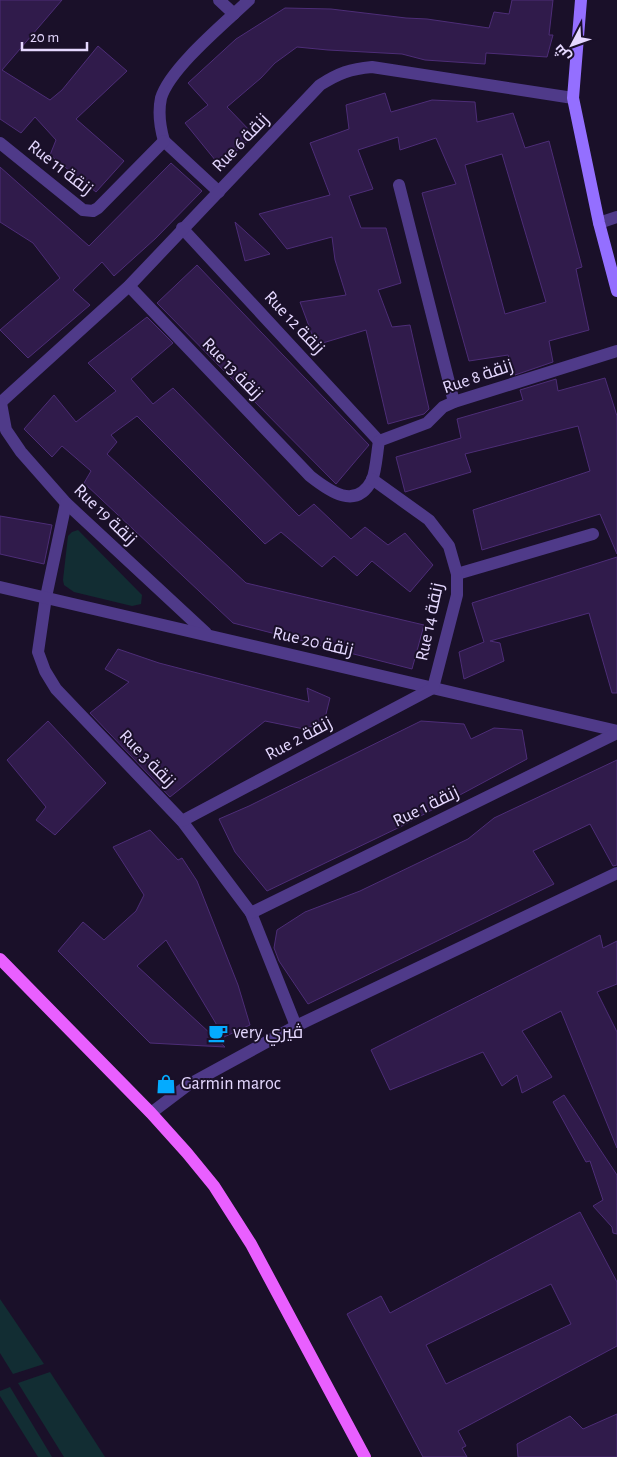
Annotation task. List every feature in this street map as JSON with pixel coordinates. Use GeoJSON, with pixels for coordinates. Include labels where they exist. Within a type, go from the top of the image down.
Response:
{"type":"FeatureCollection","features":[{"type":"Feature","properties":{"kind":"main road"},"geometry":{"type":"LineString","coordinates":[[0,959],[150,1113],[204,1172],[239,1223],[365,1457]]}},
{"type":"Feature","properties":{"kind":"street"},"geometry":{"type":"LineString","coordinates":[[219,0],[234,14]]}},
{"type":"Feature","properties":{"kind":"street"},"geometry":{"type":"LineString","coordinates":[[219,192],[164,141],[159,123],[161,100],[176,70],[249,0]]}},
{"type":"Feature","properties":{"kind":"street"},"geometry":{"type":"LineString","coordinates":[[581,0],[573,98],[599,223],[617,291]]}},
{"type":"Feature","properties":{"kind":"street","name":"Rue 6 زنقة"},"geometry":{"type":"LineString","coordinates":[[0,403],[129,286],[182,228],[219,192],[320,85],[338,74],[353,69],[378,68],[573,98]]}},
{"type":"Feature","properties":{"kind":"street","name":"Rue 11 زنقة"},"geometry":{"type":"LineString","coordinates":[[0,142],[83,210],[89,212],[98,208],[164,141]]}},
{"type":"Feature","properties":{"kind":"street"},"geometry":{"type":"LineString","coordinates":[[399,185],[454,402]]}},
{"type":"Feature","properties":{"kind":"street"},"geometry":{"type":"LineString","coordinates":[[599,223],[617,217]]}},
{"type":"Feature","properties":{"kind":"street","name":"Rue 12 زنقة"},"geometry":{"type":"LineString","coordinates":[[182,228],[380,441]]}},
{"type":"Feature","properties":{"kind":"street","name":"Rue 13 زنقة"},"geometry":{"type":"LineString","coordinates":[[129,286],[310,476],[334,494],[344,497],[353,496],[363,491],[372,479]]}},
{"type":"Feature","properties":{"kind":"street","name":"Rue 8 زنقة"},"geometry":{"type":"LineString","coordinates":[[380,441],[427,423],[443,408],[454,402],[617,351]]}},
{"type":"Feature","properties":{"kind":"street","name":"Rue 19 زنقة"},"geometry":{"type":"LineString","coordinates":[[0,403],[6,430],[66,504],[208,635]]}},
{"type":"Feature","properties":{"kind":"street"},"geometry":{"type":"LineString","coordinates":[[372,479],[380,441]]}},
{"type":"Feature","properties":{"kind":"street","name":"Rue 14 زنقة"},"geometry":{"type":"LineString","coordinates":[[372,479],[429,520],[448,546],[457,574],[456,596],[433,688]]}},
{"type":"Feature","properties":{"kind":"street","name":"Rue 3 زنقة"},"geometry":{"type":"LineString","coordinates":[[66,504],[46,597],[38,652],[45,672],[56,689],[182,821],[251,913],[296,1026]]}},
{"type":"Feature","properties":{"kind":"street"},"geometry":{"type":"LineString","coordinates":[[457,574],[593,534]]}},
{"type":"Feature","properties":{"kind":"street","name":"Rue 20 زنقة"},"geometry":{"type":"LineString","coordinates":[[0,587],[617,732]]}},
{"type":"Feature","properties":{"kind":"street","name":"Rue 2 زنقة"},"geometry":{"type":"LineString","coordinates":[[182,821],[433,688]]}},
{"type":"Feature","properties":{"kind":"street","name":"Rue 1 زنقة"},"geometry":{"type":"LineString","coordinates":[[251,913],[617,732]]}},
{"type":"Feature","properties":{"kind":"street"},"geometry":{"type":"LineString","coordinates":[[150,1113],[188,1085],[296,1026],[617,872]]}},
{"type":"Feature","properties":{"kind":"green space"},"geometry":{"type":"Polygon","coordinates":[[[78,530],[142,595],[141,604],[132,606],[74,592],[64,585],[68,536],[78,530]]]}},
{"type":"Feature","properties":{"kind":"green space"},"geometry":{"type":"Polygon","coordinates":[[[0,1299],[44,1364],[13,1374],[0,1353],[0,1299]]]}},
{"type":"Feature","properties":{"kind":"green space"},"geometry":{"type":"Polygon","coordinates":[[[50,1372],[105,1457],[64,1457],[18,1383],[50,1372]]]}},
{"type":"Feature","properties":{"kind":"green space"},"geometry":{"type":"Polygon","coordinates":[[[10,1387],[52,1457],[38,1457],[0,1396],[0,1391],[10,1387]]]}},
{"type":"Feature","properties":{"kind":"building"},"geometry":{"type":"Polygon","coordinates":[[[0,0],[62,0],[2,70],[50,100],[62,90],[98,46],[127,71],[76,119],[124,161],[96,192],[50,155],[56,140],[35,117],[21,133],[0,119],[0,0]]]}},
{"type":"Feature","properties":{"kind":"building"},"geometry":{"type":"Polygon","coordinates":[[[512,0],[553,0],[549,35],[553,35],[547,57],[486,53],[485,64],[425,60],[402,54],[297,47],[275,63],[261,78],[227,107],[254,135],[220,166],[185,123],[208,105],[188,83],[236,39],[285,8],[331,9],[427,19],[489,28],[494,12],[509,14],[512,0]]]}},
{"type":"Feature","properties":{"kind":"building"},"geometry":{"type":"Polygon","coordinates":[[[385,93],[391,112],[432,100],[475,102],[477,122],[513,113],[525,148],[549,141],[582,267],[576,269],[589,330],[549,341],[553,362],[515,375],[508,355],[469,361],[422,193],[456,184],[436,138],[400,150],[398,137],[358,150],[373,189],[349,196],[361,228],[386,228],[401,283],[378,290],[392,327],[410,325],[429,409],[424,414],[388,424],[366,330],[316,345],[300,302],[346,295],[335,260],[332,237],[287,249],[259,214],[330,195],[310,143],[349,129],[346,105],[385,93]],[[502,154],[465,165],[505,314],[546,302],[502,154]]]}},
{"type":"Feature","properties":{"kind":"building"},"geometry":{"type":"Polygon","coordinates":[[[171,163],[202,191],[156,238],[114,276],[102,262],[73,290],[90,305],[28,358],[0,330],[60,278],[33,243],[0,222],[0,167],[89,246],[171,163]]]}},
{"type":"Feature","properties":{"kind":"building"},"geometry":{"type":"Polygon","coordinates":[[[235,222],[270,254],[245,261],[235,222]]]}},
{"type":"Feature","properties":{"kind":"building"},"geometry":{"type":"Polygon","coordinates":[[[197,265],[369,445],[336,484],[157,303],[197,265]]]}},
{"type":"Feature","properties":{"kind":"building"},"geometry":{"type":"Polygon","coordinates":[[[147,317],[173,343],[131,379],[153,404],[173,388],[299,516],[314,504],[351,539],[365,527],[388,545],[405,533],[433,565],[410,592],[372,561],[357,576],[334,556],[322,567],[281,532],[265,544],[137,416],[111,435],[117,442],[107,454],[246,583],[424,625],[412,669],[233,623],[84,483],[91,471],[62,446],[52,457],[24,429],[54,395],[76,422],[116,391],[88,363],[147,317]]]}},
{"type":"Feature","properties":{"kind":"building"},"geometry":{"type":"Polygon","coordinates":[[[605,378],[617,416],[617,554],[600,514],[482,550],[473,510],[590,471],[578,426],[465,454],[471,472],[405,492],[396,457],[461,438],[457,419],[523,400],[520,390],[556,379],[558,391],[605,378]]]}},
{"type":"Feature","properties":{"kind":"building"},"geometry":{"type":"Polygon","coordinates":[[[0,516],[52,525],[44,564],[0,554],[0,516]]]}},
{"type":"Feature","properties":{"kind":"building"},"geometry":{"type":"Polygon","coordinates":[[[617,557],[617,693],[612,693],[589,613],[490,641],[500,643],[504,661],[464,679],[459,652],[484,642],[472,603],[617,557]]]}},
{"type":"Feature","properties":{"kind":"building"},"geometry":{"type":"Polygon","coordinates":[[[118,649],[159,663],[309,702],[307,688],[330,698],[324,722],[304,729],[265,721],[170,797],[90,713],[129,682],[105,669],[118,649]]]}},
{"type":"Feature","properties":{"kind":"building"},"geometry":{"type":"Polygon","coordinates":[[[48,721],[106,783],[55,835],[36,820],[46,807],[7,760],[48,721]]]}},
{"type":"Feature","properties":{"kind":"building"},"geometry":{"type":"Polygon","coordinates":[[[421,721],[464,724],[471,739],[494,728],[522,730],[527,759],[402,826],[267,891],[235,852],[219,819],[421,721]]]}},
{"type":"Feature","properties":{"kind":"building"},"geometry":{"type":"Polygon","coordinates":[[[617,760],[617,865],[613,866],[590,824],[533,851],[554,884],[308,1004],[279,961],[274,948],[277,930],[305,912],[360,891],[468,839],[494,818],[617,760]]]}},
{"type":"Feature","properties":{"kind":"building"},"geometry":{"type":"Polygon","coordinates":[[[150,830],[178,860],[182,858],[197,881],[238,985],[250,1025],[224,1037],[166,940],[137,966],[225,1047],[150,1043],[58,951],[83,922],[104,940],[136,911],[144,895],[113,847],[150,830]]]}},
{"type":"Feature","properties":{"kind":"building"},"geometry":{"type":"Polygon","coordinates":[[[600,935],[603,948],[617,941],[617,984],[597,992],[617,1032],[617,1148],[561,1011],[522,1031],[552,1077],[522,1093],[517,1075],[502,1086],[483,1052],[390,1090],[371,1050],[600,935]]]}},
{"type":"Feature","properties":{"kind":"building"},"geometry":{"type":"Polygon","coordinates":[[[564,1095],[617,1175],[617,1234],[613,1233],[612,1227],[593,1206],[603,1200],[590,1161],[586,1162],[553,1102],[564,1095]]]}},
{"type":"Feature","properties":{"kind":"building"},"geometry":{"type":"Polygon","coordinates":[[[580,1212],[617,1282],[617,1346],[458,1431],[466,1446],[462,1448],[467,1457],[423,1457],[347,1314],[381,1296],[390,1313],[580,1212]],[[551,1284],[426,1345],[446,1384],[571,1324],[551,1284]]]}},
{"type":"Feature","properties":{"kind":"building"},"geometry":{"type":"Polygon","coordinates":[[[617,1414],[617,1457],[518,1457],[517,1444],[570,1416],[583,1429],[617,1414]]]}},
{"type":"Feature","properties":{"kind":"place","name":"very ڤيري"},"geometry":{"type":"Point","coordinates":[218,1033]}},
{"type":"Feature","properties":{"kind":"place","name":"Garmin maroc"},"geometry":{"type":"Point","coordinates":[166,1084]}}]}
